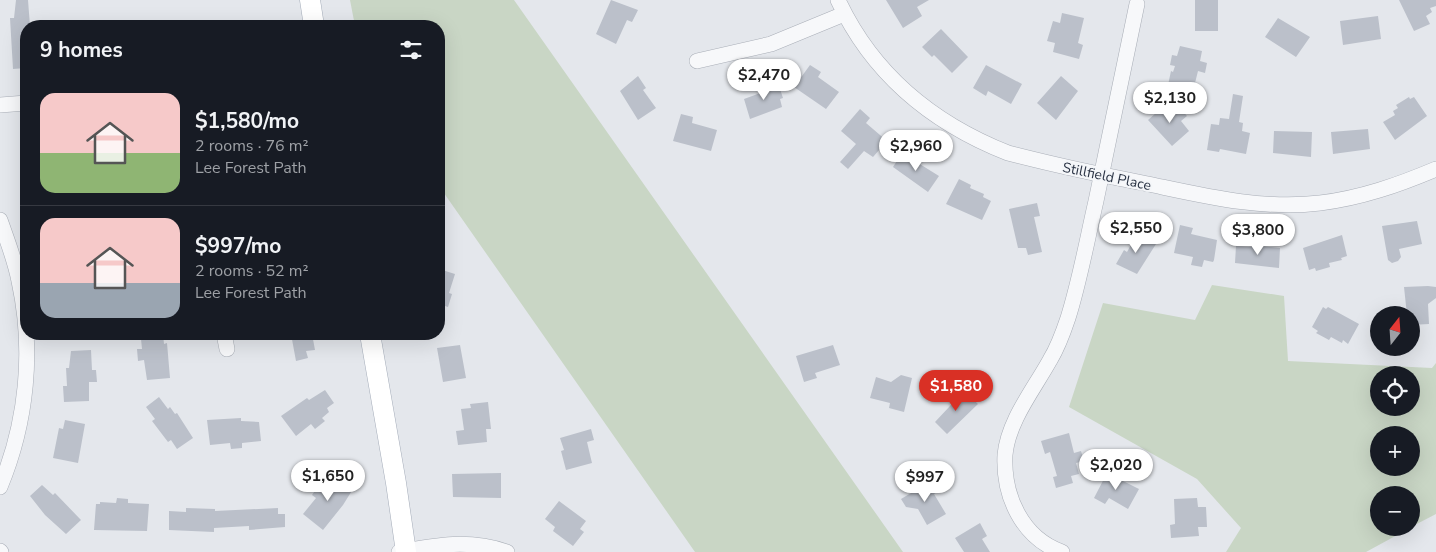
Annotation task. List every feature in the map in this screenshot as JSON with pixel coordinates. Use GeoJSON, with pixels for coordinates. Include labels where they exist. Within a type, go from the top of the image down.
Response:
{"type":"FeatureCollection","features":[{"type":"Feature","properties":{"kind":"main road"},"geometry":{"type":"LineString","coordinates":[[310,0],[313,20]]}},
{"type":"Feature","properties":{"kind":"main road"},"geometry":{"type":"LineString","coordinates":[[371,340],[393,465],[404,552]]}},
{"type":"Feature","properties":{"kind":"street"},"geometry":{"type":"LineString","coordinates":[[1062,552],[1047,547],[1037,538],[1026,526],[1014,506],[1006,483],[1006,453],[1016,420],[1052,358],[1067,320],[1077,287],[1137,4]]}},
{"type":"Feature","properties":{"kind":"street"},"geometry":{"type":"LineString","coordinates":[[698,60],[771,44],[841,7]]}},
{"type":"Feature","properties":{"kind":"street","name":"Stillfield Place"},"geometry":{"type":"LineString","coordinates":[[841,7],[857,35],[887,74],[915,101],[948,125],[977,141],[1008,153],[1101,175],[1227,200],[1294,205],[1356,197],[1395,186],[1436,169]]}},
{"type":"Feature","properties":{"kind":"street"},"geometry":{"type":"LineString","coordinates":[[0,105],[20,103]]}},
{"type":"Feature","properties":{"kind":"street"},"geometry":{"type":"LineString","coordinates":[[0,220],[20,288]]}},
{"type":"Feature","properties":{"kind":"street"},"geometry":{"type":"LineString","coordinates":[[0,487],[20,426],[24,403],[26,340]]}},
{"type":"Feature","properties":{"kind":"street"},"geometry":{"type":"LineString","coordinates":[[225,340],[227,349]]}},
{"type":"Feature","properties":{"kind":"street"},"geometry":{"type":"LineString","coordinates":[[404,552],[435,544],[481,545],[507,552]]}},
{"type":"Feature","properties":{"kind":"green space"},"geometry":{"type":"Polygon","coordinates":[[[350,0],[514,0],[903,552],[695,552],[445,195],[445,20],[354,20],[350,0]]]}},
{"type":"Feature","properties":{"kind":"green space"},"geometry":{"type":"Polygon","coordinates":[[[1212,285],[1284,296],[1288,361],[1391,366],[1370,366],[1370,416],[1420,416],[1420,367],[1432,368],[1436,363],[1436,514],[1420,522],[1420,486],[1370,486],[1370,536],[1395,536],[1366,552],[1226,552],[1241,528],[1197,479],[1069,407],[1103,303],[1195,320],[1212,285]]]}},
{"type":"Feature","properties":{"kind":"building"},"geometry":{"type":"Polygon","coordinates":[[[16,0],[28,0],[30,20],[20,20],[20,68],[13,69],[10,18],[14,18],[16,0]]]}},
{"type":"Feature","properties":{"kind":"building"},"geometry":{"type":"Polygon","coordinates":[[[611,0],[638,10],[632,22],[627,20],[616,44],[596,34],[611,0]]]}},
{"type":"Feature","properties":{"kind":"building"},"geometry":{"type":"Polygon","coordinates":[[[886,0],[929,0],[917,7],[922,16],[903,28],[886,0]]]}},
{"type":"Feature","properties":{"kind":"building"},"geometry":{"type":"Polygon","coordinates":[[[1195,0],[1218,0],[1218,31],[1195,31],[1195,0]]]}},
{"type":"Feature","properties":{"kind":"building"},"geometry":{"type":"Polygon","coordinates":[[[1399,0],[1436,0],[1436,6],[1430,8],[1432,12],[1426,16],[1430,24],[1414,31],[1399,0]]]}},
{"type":"Feature","properties":{"kind":"building"},"geometry":{"type":"Polygon","coordinates":[[[1062,13],[1084,18],[1078,43],[1083,45],[1079,59],[1053,52],[1055,43],[1047,41],[1053,21],[1060,23],[1062,13]]]}},
{"type":"Feature","properties":{"kind":"building"},"geometry":{"type":"Polygon","coordinates":[[[1378,16],[1381,39],[1343,45],[1340,21],[1378,16]]]}},
{"type":"Feature","properties":{"kind":"building"},"geometry":{"type":"Polygon","coordinates":[[[1278,18],[1310,37],[1296,57],[1265,37],[1278,18]]]}},
{"type":"Feature","properties":{"kind":"building"},"geometry":{"type":"Polygon","coordinates":[[[941,29],[968,57],[952,73],[934,55],[932,57],[922,47],[941,29]]]}},
{"type":"Feature","properties":{"kind":"building"},"geometry":{"type":"Polygon","coordinates":[[[1180,46],[1202,51],[1200,61],[1207,63],[1205,73],[1198,71],[1193,91],[1168,85],[1171,71],[1173,72],[1175,66],[1170,65],[1172,55],[1177,56],[1180,46]]]}},
{"type":"Feature","properties":{"kind":"building"},"geometry":{"type":"Polygon","coordinates":[[[810,65],[821,72],[818,77],[839,92],[826,109],[794,87],[810,65]]]}},
{"type":"Feature","properties":{"kind":"building"},"geometry":{"type":"Polygon","coordinates":[[[986,65],[1022,84],[1011,104],[988,91],[986,96],[973,88],[986,65]]]}},
{"type":"Feature","properties":{"kind":"building"},"geometry":{"type":"Polygon","coordinates":[[[638,76],[646,88],[643,90],[656,108],[638,120],[620,91],[638,76]]]}},
{"type":"Feature","properties":{"kind":"building"},"geometry":{"type":"Polygon","coordinates":[[[1061,76],[1078,91],[1056,120],[1037,103],[1061,76]]]}},
{"type":"Feature","properties":{"kind":"building"},"geometry":{"type":"Polygon","coordinates":[[[778,83],[783,98],[780,99],[782,107],[750,119],[744,99],[763,92],[762,89],[778,83]]]}},
{"type":"Feature","properties":{"kind":"building"},"geometry":{"type":"Polygon","coordinates":[[[1233,94],[1243,96],[1239,122],[1243,123],[1242,131],[1250,133],[1246,154],[1220,149],[1219,152],[1207,150],[1211,124],[1219,125],[1220,118],[1229,119],[1233,94]]]}},
{"type":"Feature","properties":{"kind":"building"},"geometry":{"type":"Polygon","coordinates":[[[1409,97],[1410,99],[1414,97],[1427,116],[1395,140],[1383,122],[1395,115],[1393,111],[1398,108],[1396,105],[1409,97]]]}},
{"type":"Feature","properties":{"kind":"building"},"geometry":{"type":"Polygon","coordinates":[[[1165,105],[1172,114],[1179,107],[1187,116],[1181,121],[1189,131],[1172,146],[1148,120],[1165,105]]]}},
{"type":"Feature","properties":{"kind":"building"},"geometry":{"type":"Polygon","coordinates":[[[860,109],[870,118],[866,123],[887,141],[873,157],[864,151],[848,169],[840,162],[856,144],[841,131],[860,109]]]}},
{"type":"Feature","properties":{"kind":"building"},"geometry":{"type":"Polygon","coordinates":[[[681,114],[693,117],[692,123],[717,130],[711,151],[673,141],[681,114]]]}},
{"type":"Feature","properties":{"kind":"building"},"geometry":{"type":"Polygon","coordinates":[[[1368,129],[1370,149],[1333,154],[1331,132],[1368,129]]]}},
{"type":"Feature","properties":{"kind":"building"},"geometry":{"type":"Polygon","coordinates":[[[1274,131],[1312,132],[1311,157],[1273,153],[1274,131]]]}},
{"type":"Feature","properties":{"kind":"building"},"geometry":{"type":"Polygon","coordinates":[[[902,153],[939,176],[928,192],[893,167],[902,153]]]}},
{"type":"Feature","properties":{"kind":"building"},"geometry":{"type":"Polygon","coordinates":[[[959,179],[971,185],[970,188],[984,194],[983,197],[991,201],[982,220],[946,204],[959,179]]]}},
{"type":"Feature","properties":{"kind":"building"},"geometry":{"type":"Polygon","coordinates":[[[1037,203],[1040,216],[1034,217],[1042,252],[1028,255],[1026,248],[1018,248],[1009,209],[1037,203]]]}},
{"type":"Feature","properties":{"kind":"building"},"geometry":{"type":"Polygon","coordinates":[[[1417,221],[1422,244],[1399,249],[1401,257],[1398,261],[1392,263],[1388,260],[1382,226],[1417,221]]]}},
{"type":"Feature","properties":{"kind":"building"},"geometry":{"type":"Polygon","coordinates":[[[1180,225],[1193,228],[1191,234],[1217,240],[1213,262],[1204,260],[1202,267],[1191,265],[1193,257],[1174,253],[1180,225]]]}},
{"type":"Feature","properties":{"kind":"building"},"geometry":{"type":"Polygon","coordinates":[[[1137,234],[1156,244],[1137,274],[1116,264],[1124,250],[1127,252],[1137,234]]]}},
{"type":"Feature","properties":{"kind":"building"},"geometry":{"type":"Polygon","coordinates":[[[1342,235],[1347,256],[1341,258],[1342,260],[1329,263],[1330,267],[1316,271],[1315,268],[1309,270],[1303,248],[1342,235]]]}},
{"type":"Feature","properties":{"kind":"building"},"geometry":{"type":"Polygon","coordinates":[[[1251,245],[1280,248],[1279,268],[1235,263],[1236,246],[1251,247],[1251,245]]]}},
{"type":"Feature","properties":{"kind":"building"},"geometry":{"type":"Polygon","coordinates":[[[445,271],[455,274],[449,293],[452,294],[448,307],[445,306],[445,271]]]}},
{"type":"Feature","properties":{"kind":"building"},"geometry":{"type":"Polygon","coordinates":[[[1404,287],[1436,287],[1436,298],[1428,304],[1429,324],[1420,324],[1420,306],[1406,306],[1404,287]]]}},
{"type":"Feature","properties":{"kind":"building"},"geometry":{"type":"Polygon","coordinates":[[[1323,307],[1326,309],[1328,307],[1359,324],[1348,344],[1343,340],[1342,343],[1331,337],[1329,340],[1316,333],[1318,331],[1312,327],[1323,307]]]}},
{"type":"Feature","properties":{"kind":"building"},"geometry":{"type":"Polygon","coordinates":[[[141,340],[164,340],[164,344],[167,343],[170,378],[147,380],[144,360],[138,361],[137,349],[142,349],[141,340]]]}},
{"type":"Feature","properties":{"kind":"building"},"geometry":{"type":"Polygon","coordinates":[[[292,340],[313,340],[315,350],[306,351],[308,358],[296,361],[292,340]]]}},
{"type":"Feature","properties":{"kind":"building"},"geometry":{"type":"Polygon","coordinates":[[[460,345],[466,378],[443,382],[437,348],[460,345]]]}},
{"type":"Feature","properties":{"kind":"building"},"geometry":{"type":"Polygon","coordinates":[[[833,345],[840,365],[815,373],[817,378],[804,382],[796,356],[833,345]]]}},
{"type":"Feature","properties":{"kind":"building"},"geometry":{"type":"Polygon","coordinates":[[[91,350],[92,370],[96,370],[97,382],[89,382],[89,401],[64,402],[63,386],[67,386],[66,368],[69,368],[71,351],[91,350]]]}},
{"type":"Feature","properties":{"kind":"building"},"geometry":{"type":"Polygon","coordinates":[[[901,375],[912,378],[904,412],[889,408],[890,403],[870,398],[876,377],[891,382],[901,375]]]}},
{"type":"Feature","properties":{"kind":"building"},"geometry":{"type":"Polygon","coordinates":[[[325,390],[334,403],[327,408],[329,412],[322,418],[325,421],[315,429],[311,424],[296,436],[281,416],[307,398],[309,400],[325,390]]]}},
{"type":"Feature","properties":{"kind":"building"},"geometry":{"type":"Polygon","coordinates":[[[964,391],[978,404],[947,434],[935,422],[964,391]]]}},
{"type":"Feature","properties":{"kind":"building"},"geometry":{"type":"Polygon","coordinates":[[[159,397],[168,409],[170,407],[175,414],[177,413],[193,438],[177,449],[171,440],[168,442],[152,421],[155,419],[146,407],[159,397]]]}},
{"type":"Feature","properties":{"kind":"building"},"geometry":{"type":"Polygon","coordinates":[[[488,402],[491,429],[486,429],[487,442],[458,445],[456,431],[464,430],[461,409],[471,408],[470,404],[488,402]]]}},
{"type":"Feature","properties":{"kind":"building"},"geometry":{"type":"Polygon","coordinates":[[[241,418],[241,421],[259,422],[261,441],[242,443],[242,448],[231,449],[230,443],[210,445],[207,420],[241,418]]]}},
{"type":"Feature","properties":{"kind":"building"},"geometry":{"type":"Polygon","coordinates":[[[65,420],[85,424],[78,463],[53,458],[59,428],[63,429],[65,420]]]}},
{"type":"Feature","properties":{"kind":"building"},"geometry":{"type":"Polygon","coordinates":[[[591,429],[594,440],[587,442],[592,463],[566,470],[561,451],[564,450],[560,438],[591,429]]]}},
{"type":"Feature","properties":{"kind":"building"},"geometry":{"type":"Polygon","coordinates":[[[1069,433],[1074,453],[1081,451],[1084,461],[1076,463],[1079,474],[1071,476],[1073,483],[1056,488],[1053,477],[1057,476],[1050,452],[1045,454],[1041,441],[1069,433]]]}},
{"type":"Feature","properties":{"kind":"building"},"geometry":{"type":"Polygon","coordinates":[[[501,473],[501,498],[453,497],[452,474],[501,473]]]}},
{"type":"Feature","properties":{"kind":"building"},"geometry":{"type":"Polygon","coordinates":[[[1107,473],[1139,489],[1128,509],[1109,498],[1105,504],[1094,498],[1107,473]]]}},
{"type":"Feature","properties":{"kind":"building"},"geometry":{"type":"Polygon","coordinates":[[[336,475],[353,489],[323,530],[303,514],[316,498],[312,495],[319,485],[324,489],[336,475]]]}},
{"type":"Feature","properties":{"kind":"building"},"geometry":{"type":"Polygon","coordinates":[[[931,481],[937,492],[934,494],[946,514],[927,525],[918,509],[906,507],[901,499],[931,481]]]}},
{"type":"Feature","properties":{"kind":"building"},"geometry":{"type":"Polygon","coordinates":[[[42,485],[53,495],[55,493],[81,520],[66,534],[45,515],[30,496],[42,485]]]}},
{"type":"Feature","properties":{"kind":"building"},"geometry":{"type":"Polygon","coordinates":[[[117,498],[128,499],[128,503],[149,504],[147,531],[94,530],[96,504],[100,504],[100,502],[116,503],[117,498]]]}},
{"type":"Feature","properties":{"kind":"building"},"geometry":{"type":"Polygon","coordinates":[[[1197,498],[1198,507],[1206,507],[1207,527],[1198,527],[1199,536],[1171,538],[1170,525],[1175,524],[1174,499],[1197,498]]]}},
{"type":"Feature","properties":{"kind":"building"},"geometry":{"type":"Polygon","coordinates":[[[559,501],[586,521],[580,529],[584,532],[573,546],[553,531],[555,527],[545,519],[559,501]]]}},
{"type":"Feature","properties":{"kind":"building"},"geometry":{"type":"Polygon","coordinates":[[[186,508],[215,509],[215,511],[278,508],[278,514],[285,514],[285,527],[249,530],[249,526],[214,528],[214,532],[169,530],[169,511],[186,512],[186,508]]]}},
{"type":"Feature","properties":{"kind":"building"},"geometry":{"type":"Polygon","coordinates":[[[980,523],[987,536],[982,539],[990,552],[964,552],[955,538],[980,523]]]}}]}
